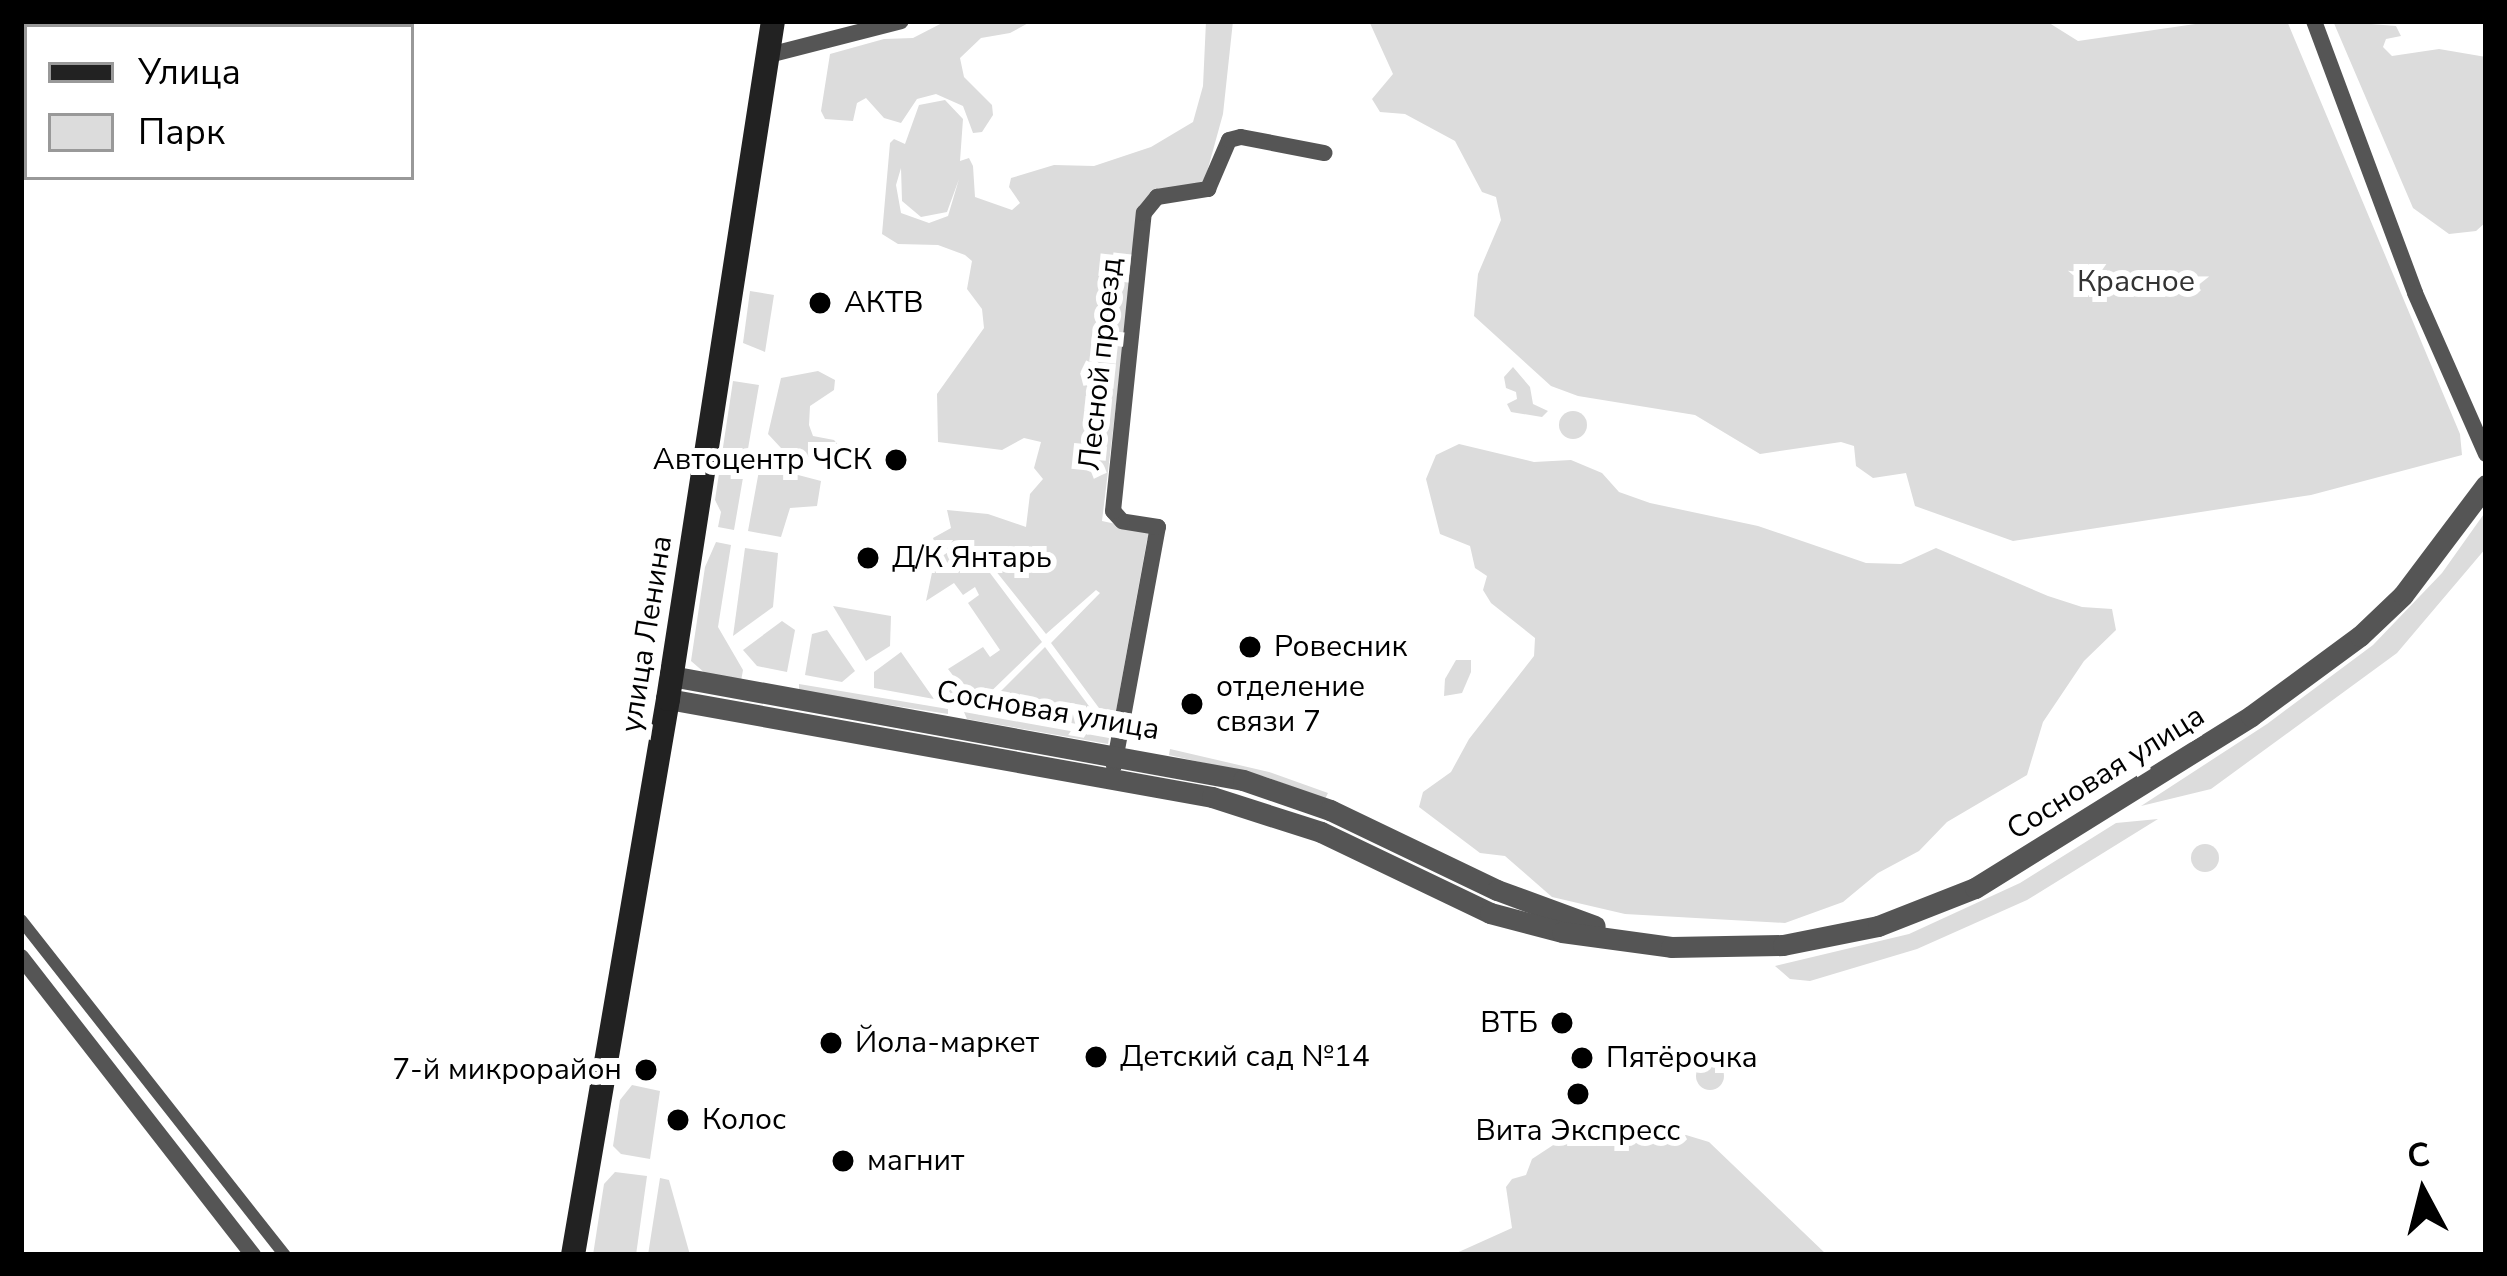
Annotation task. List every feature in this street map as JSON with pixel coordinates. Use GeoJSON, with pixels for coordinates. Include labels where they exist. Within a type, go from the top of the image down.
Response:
{"type":"FeatureCollection","features":[{"type":"Feature","properties":{"kind":"main road","name":"улица Ленина"},"geometry":{"type":"LineString","coordinates":[[573,1255],[669,687],[773,21]]}},
{"type":"Feature","properties":{"kind":"street"},"geometry":{"type":"LineString","coordinates":[[769,56],[901,21]]}},
{"type":"Feature","properties":{"kind":"street"},"geometry":{"type":"LineString","coordinates":[[2314,21],[2407,272],[2486,454]]}},
{"type":"Feature","properties":{"kind":"street","name":"Лесной проезд"},"geometry":{"type":"LineString","coordinates":[[1112,778],[1158,527],[1122,521],[1113,511],[1144,214],[1157,197],[1208,189],[1229,140],[1241,137],[1324,153]]}},
{"type":"Feature","properties":{"kind":"street","name":"Сосновая улица"},"geometry":{"type":"LineString","coordinates":[[669,687],[1278,816],[1490,913],[1562,932],[1671,947],[1783,945],[1912,915],[2000,874],[2251,716],[2360,636],[2429,566],[2486,485]]}},
{"type":"Feature","properties":{"kind":"street","name":"Сосновая улица"},"geometry":{"type":"LineString","coordinates":[[669,687],[1117,753],[1285,793],[1532,904],[1671,947]]}},
{"type":"Feature","properties":{"kind":"street"},"geometry":{"type":"LineString","coordinates":[[21,920],[285,1255]]}},
{"type":"Feature","properties":{"kind":"street"},"geometry":{"type":"LineString","coordinates":[[21,957],[253,1255]]}},
{"type":"Feature","properties":{"kind":"green space"},"geometry":{"type":"Polygon","coordinates":[[[946,21],[1032,21],[1010,33],[981,38],[960,58],[964,77],[992,105],[993,115],[982,132],[973,133],[963,106],[936,94],[917,99],[901,123],[884,118],[866,98],[857,103],[853,121],[825,119],[821,111],[830,54],[884,39],[913,38],[946,21]]]}},
{"type":"Feature","properties":{"kind":"green space"},"geometry":{"type":"Polygon","coordinates":[[[1206,21],[1233,21],[1223,114],[1203,181],[1140,207],[1102,521],[1153,532],[1147,540],[1113,727],[1051,643],[1100,593],[1096,590],[1046,634],[991,565],[981,561],[1042,642],[976,706],[957,703],[949,691],[958,682],[948,669],[983,647],[990,657],[1000,650],[968,603],[979,595],[975,587],[963,595],[954,583],[926,601],[937,549],[933,538],[951,528],[947,510],[988,514],[1026,527],[1030,494],[1043,479],[1034,468],[1041,442],[1024,438],[1002,450],[938,442],[937,394],[984,328],[982,309],[967,289],[972,261],[965,255],[938,245],[898,244],[882,234],[890,143],[894,139],[905,144],[919,105],[945,100],[963,119],[960,161],[969,158],[973,166],[975,197],[1012,210],[1020,203],[1009,187],[1011,178],[1054,165],[1094,166],[1151,147],[1193,122],[1203,86],[1206,21]],[[901,168],[896,185],[901,213],[929,223],[948,216],[959,179],[947,212],[921,217],[902,201],[901,168]]]}},
{"type":"Feature","properties":{"kind":"green space","name":"Красное"},"geometry":{"type":"Polygon","coordinates":[[[1369,21],[2046,21],[2078,41],[2216,21],[2287,21],[2460,434],[2462,455],[2311,495],[2013,541],[1915,506],[1906,473],[1873,478],[1856,466],[1854,446],[1841,442],[1760,454],[1695,415],[1578,396],[1551,386],[1474,316],[1478,274],[1501,220],[1496,197],[1482,192],[1455,141],[1405,114],[1380,112],[1372,99],[1393,74],[1369,21]]]}},
{"type":"Feature","properties":{"kind":"green space"},"geometry":{"type":"Polygon","coordinates":[[[2333,21],[2396,26],[2401,36],[2386,39],[2383,47],[2392,56],[2439,49],[2486,57],[2486,222],[2476,231],[2449,234],[2413,208],[2333,21]]]}},
{"type":"Feature","properties":{"kind":"green space"},"geometry":{"type":"Polygon","coordinates":[[[750,291],[774,295],[765,352],[743,343],[750,291]]]}},
{"type":"Feature","properties":{"kind":"green space"},"geometry":{"type":"Polygon","coordinates":[[[1513,367],[1530,387],[1533,404],[1548,411],[1542,417],[1511,412],[1507,404],[1517,399],[1516,392],[1506,388],[1504,377],[1513,367]]]}},
{"type":"Feature","properties":{"kind":"green space"},"geometry":{"type":"Polygon","coordinates":[[[818,371],[835,380],[834,390],[810,406],[809,425],[813,436],[834,440],[840,447],[834,465],[781,448],[768,434],[781,378],[818,371]]]}},
{"type":"Feature","properties":{"kind":"green space"},"geometry":{"type":"Polygon","coordinates":[[[733,381],[759,385],[734,530],[718,527],[721,512],[715,500],[733,381]]]}},
{"type":"Feature","properties":{"kind":"green space"},"geometry":{"type":"Polygon","coordinates":[[[1573,411],[1583,415],[1587,425],[1583,435],[1573,439],[1563,435],[1559,425],[1563,415],[1573,411]]]}},
{"type":"Feature","properties":{"kind":"green space"},"geometry":{"type":"Polygon","coordinates":[[[1459,444],[1534,462],[1571,460],[1602,473],[1619,492],[1650,503],[1758,526],[1866,563],[1901,564],[1936,548],[2048,596],[2082,607],[2112,609],[2116,630],[2084,661],[2043,722],[2027,775],[1947,822],[1919,851],[1878,873],[1843,902],[1785,923],[1625,914],[1552,897],[1505,856],[1480,853],[1419,807],[1423,792],[1451,772],[1469,739],[1534,656],[1535,638],[1491,603],[1483,590],[1487,576],[1475,568],[1470,546],[1440,534],[1426,479],[1436,455],[1459,444]]]}},
{"type":"Feature","properties":{"kind":"green space"},"geometry":{"type":"Polygon","coordinates":[[[760,465],[821,481],[817,506],[790,508],[781,537],[748,531],[760,465]]]}},
{"type":"Feature","properties":{"kind":"green space"},"geometry":{"type":"Polygon","coordinates":[[[2486,511],[2486,548],[2397,653],[2211,789],[2141,806],[2267,724],[2373,645],[2442,573],[2486,511]]]}},
{"type":"Feature","properties":{"kind":"green space"},"geometry":{"type":"Polygon","coordinates":[[[716,542],[731,545],[718,627],[743,670],[741,681],[705,673],[691,661],[705,567],[716,542]]]}},
{"type":"Feature","properties":{"kind":"green space"},"geometry":{"type":"Polygon","coordinates":[[[745,548],[778,553],[773,607],[733,636],[745,548]]]}},
{"type":"Feature","properties":{"kind":"green space"},"geometry":{"type":"Polygon","coordinates":[[[833,606],[891,616],[890,646],[866,661],[833,606]]]}},
{"type":"Feature","properties":{"kind":"green space"},"geometry":{"type":"Polygon","coordinates":[[[782,621],[795,630],[787,672],[757,666],[743,650],[782,621]]]}},
{"type":"Feature","properties":{"kind":"green space"},"geometry":{"type":"Polygon","coordinates":[[[827,630],[855,671],[842,682],[805,675],[812,634],[827,630]]]}},
{"type":"Feature","properties":{"kind":"green space"},"geometry":{"type":"Polygon","coordinates":[[[1045,647],[1106,729],[984,708],[1045,647]]]}},
{"type":"Feature","properties":{"kind":"green space"},"geometry":{"type":"Polygon","coordinates":[[[901,652],[934,699],[874,688],[874,672],[901,652]]]}},
{"type":"Feature","properties":{"kind":"green space"},"geometry":{"type":"Polygon","coordinates":[[[1456,660],[1471,660],[1471,672],[1462,693],[1444,696],[1445,679],[1456,660]]]}},
{"type":"Feature","properties":{"kind":"green space"},"geometry":{"type":"Polygon","coordinates":[[[799,684],[948,709],[948,714],[799,691],[799,684]]]}},
{"type":"Feature","properties":{"kind":"green space"},"geometry":{"type":"Polygon","coordinates":[[[964,712],[1109,738],[1108,744],[967,719],[964,712]]]}},
{"type":"Feature","properties":{"kind":"green space"},"geometry":{"type":"Polygon","coordinates":[[[1170,749],[1269,772],[1328,793],[1325,799],[1266,777],[1169,755],[1170,749]]]}},
{"type":"Feature","properties":{"kind":"green space"},"geometry":{"type":"Polygon","coordinates":[[[2158,819],[2027,900],[1917,949],[1810,981],[1790,979],[1775,966],[1909,934],[2020,883],[2116,823],[2158,819]]]}},
{"type":"Feature","properties":{"kind":"green space"},"geometry":{"type":"Polygon","coordinates":[[[2205,844],[2215,848],[2219,858],[2215,868],[2205,872],[2195,868],[2191,858],[2195,848],[2205,844]]]}},
{"type":"Feature","properties":{"kind":"green space"},"geometry":{"type":"Polygon","coordinates":[[[1710,1062],[1720,1066],[1724,1076],[1720,1086],[1710,1090],[1700,1086],[1696,1076],[1700,1066],[1710,1062]]]}},
{"type":"Feature","properties":{"kind":"green space"},"geometry":{"type":"Polygon","coordinates":[[[632,1085],[660,1091],[650,1159],[621,1154],[613,1146],[620,1100],[632,1085]]]}},
{"type":"Feature","properties":{"kind":"green space"},"geometry":{"type":"Polygon","coordinates":[[[1610,1126],[1641,1142],[1686,1135],[1709,1142],[1827,1255],[1452,1255],[1512,1228],[1506,1187],[1512,1179],[1526,1175],[1532,1159],[1570,1134],[1610,1126]]]}},
{"type":"Feature","properties":{"kind":"green space"},"geometry":{"type":"Polygon","coordinates":[[[615,1172],[647,1176],[636,1255],[593,1255],[604,1184],[615,1172]]]}},
{"type":"Feature","properties":{"kind":"green space"},"geometry":{"type":"Polygon","coordinates":[[[660,1178],[669,1180],[690,1255],[648,1255],[660,1178]]]}},
{"type":"Feature","properties":{"kind":"place","name":"АКТВ"},"geometry":{"type":"Point","coordinates":[820,303]}},
{"type":"Feature","properties":{"kind":"place","name":"Автоцентр ЧСК"},"geometry":{"type":"Point","coordinates":[896,460]}},
{"type":"Feature","properties":{"kind":"place","name":"Д/К Янтарь"},"geometry":{"type":"Point","coordinates":[868,558]}},
{"type":"Feature","properties":{"kind":"place","name":"Ровесник"},"geometry":{"type":"Point","coordinates":[1250,647]}},
{"type":"Feature","properties":{"kind":"place","name":"отделение связи 7"},"geometry":{"type":"Point","coordinates":[1192,704]}},
{"type":"Feature","properties":{"kind":"place","name":"ВТБ"},"geometry":{"type":"Point","coordinates":[1562,1023]}},
{"type":"Feature","properties":{"kind":"place","name":"Йола-маркет"},"geometry":{"type":"Point","coordinates":[831,1043]}},
{"type":"Feature","properties":{"kind":"place","name":"Детский сад №14"},"geometry":{"type":"Point","coordinates":[1096,1057]}},
{"type":"Feature","properties":{"kind":"place","name":"Пятёрочка"},"geometry":{"type":"Point","coordinates":[1582,1058]}},
{"type":"Feature","properties":{"kind":"place","name":"7-й микрорайон"},"geometry":{"type":"Point","coordinates":[646,1070]}},
{"type":"Feature","properties":{"kind":"place","name":"Вита Экспресс"},"geometry":{"type":"Point","coordinates":[1578,1094]}},
{"type":"Feature","properties":{"kind":"place","name":"Колос"},"geometry":{"type":"Point","coordinates":[678,1120]}},
{"type":"Feature","properties":{"kind":"place","name":"магнит"},"geometry":{"type":"Point","coordinates":[843,1161]}}]}
